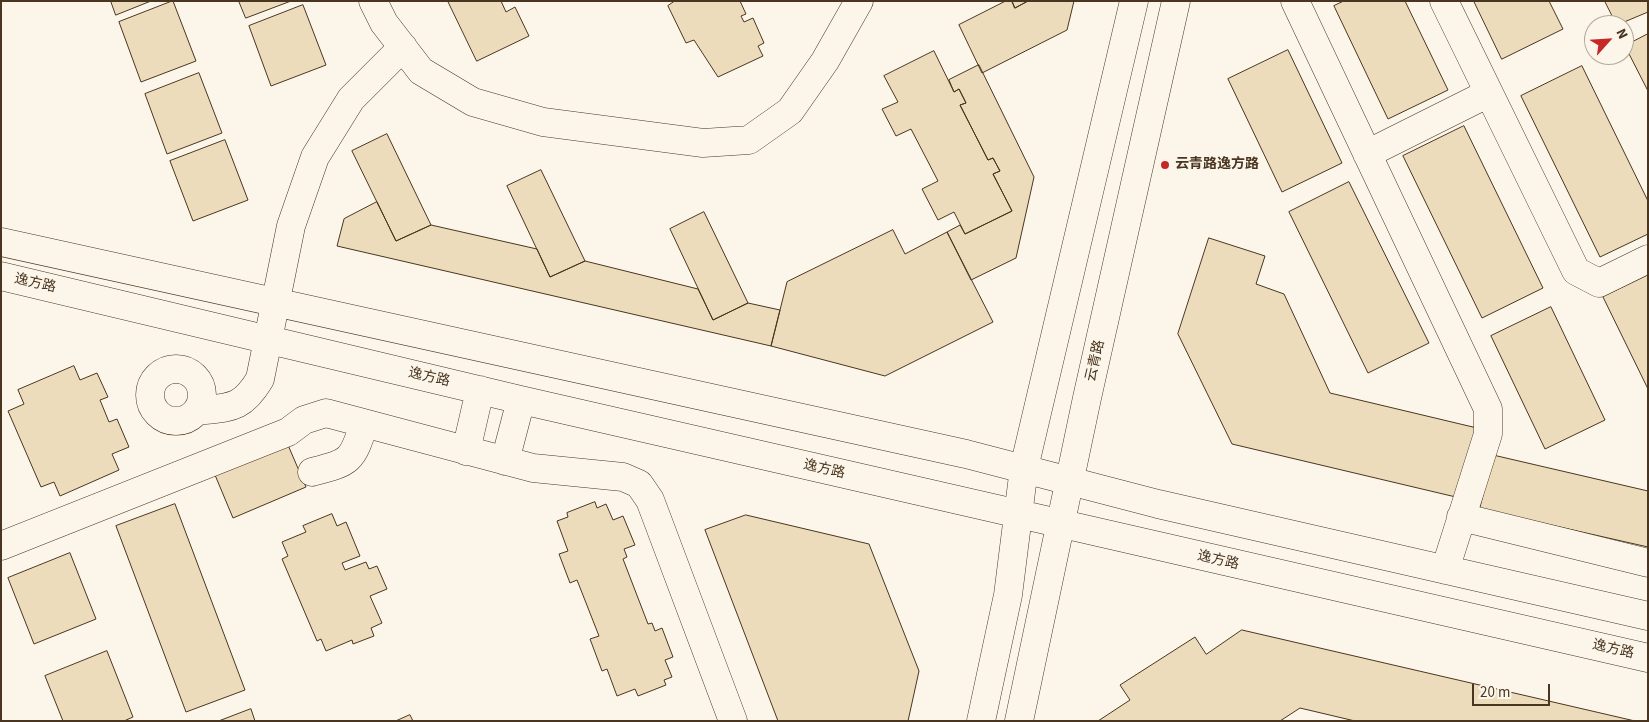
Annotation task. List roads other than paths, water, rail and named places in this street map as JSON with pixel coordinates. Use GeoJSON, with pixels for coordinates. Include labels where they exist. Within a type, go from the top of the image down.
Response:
{"type":"FeatureCollection","features":[{"type":"Feature","properties":{"kind":"street"},"geometry":{"type":"LineString","coordinates":[[373,1],[384,23],[422,71],[473,102],[543,122],[703,143],[749,140],[790,111],[825,61],[859,1]]}},
{"type":"Feature","properties":{"kind":"street"},"geometry":{"type":"LineString","coordinates":[[982,721],[1008,595],[1024,468],[1134,1]]}},
{"type":"Feature","properties":{"kind":"street","name":"云青路"},"geometry":{"type":"LineString","coordinates":[[1019,721],[1070,480],[1176,1]]}},
{"type":"Feature","properties":{"kind":"street"},"geometry":{"type":"LineString","coordinates":[[1295,1],[1488,409],[1488,434],[1445,570]]}},
{"type":"Feature","properties":{"kind":"street"},"geometry":{"type":"LineString","coordinates":[[1444,1],[1576,271],[1599,283],[1648,259]]}},
{"type":"Feature","properties":{"kind":"street"},"geometry":{"type":"LineString","coordinates":[[198,411],[234,406],[250,395],[260,379],[291,226],[315,157],[351,99],[403,47]]}},
{"type":"Feature","properties":{"kind":"street"},"geometry":{"type":"LineString","coordinates":[[1367,154],[1489,93]]}},
{"type":"Feature","properties":{"kind":"street"},"geometry":{"type":"LineString","coordinates":[[1,242],[1024,468],[1158,504],[1648,616]]}},
{"type":"Feature","properties":{"kind":"street","name":"逸方路"},"geometry":{"type":"LineString","coordinates":[[1,276],[1018,516],[1648,658]]}},
{"type":"Feature","properties":{"kind":"street"},"geometry":{"type":"LineString","coordinates":[[466,451],[480,390]]}},
{"type":"Feature","properties":{"kind":"street"},"geometry":{"type":"LineString","coordinates":[[505,461],[521,400]]}},
{"type":"Feature","properties":{"kind":"street"},"geometry":{"type":"LineString","coordinates":[[1,546],[288,432],[304,420],[326,413],[533,468],[623,477],[640,484],[650,500],[733,721]]}},
{"type":"Feature","properties":{"kind":"street"},"geometry":{"type":"LineString","coordinates":[[312,472],[342,464],[355,452],[364,424]]}},
{"type":"Feature","properties":{"kind":"street"},"geometry":{"type":"LineString","coordinates":[[1461,517],[1648,563]]}},
{"type":"Feature","properties":{"kind":"place","name":"云青路逸方路"},"geometry":{"type":"Point","coordinates":[1165,165]}}]}
